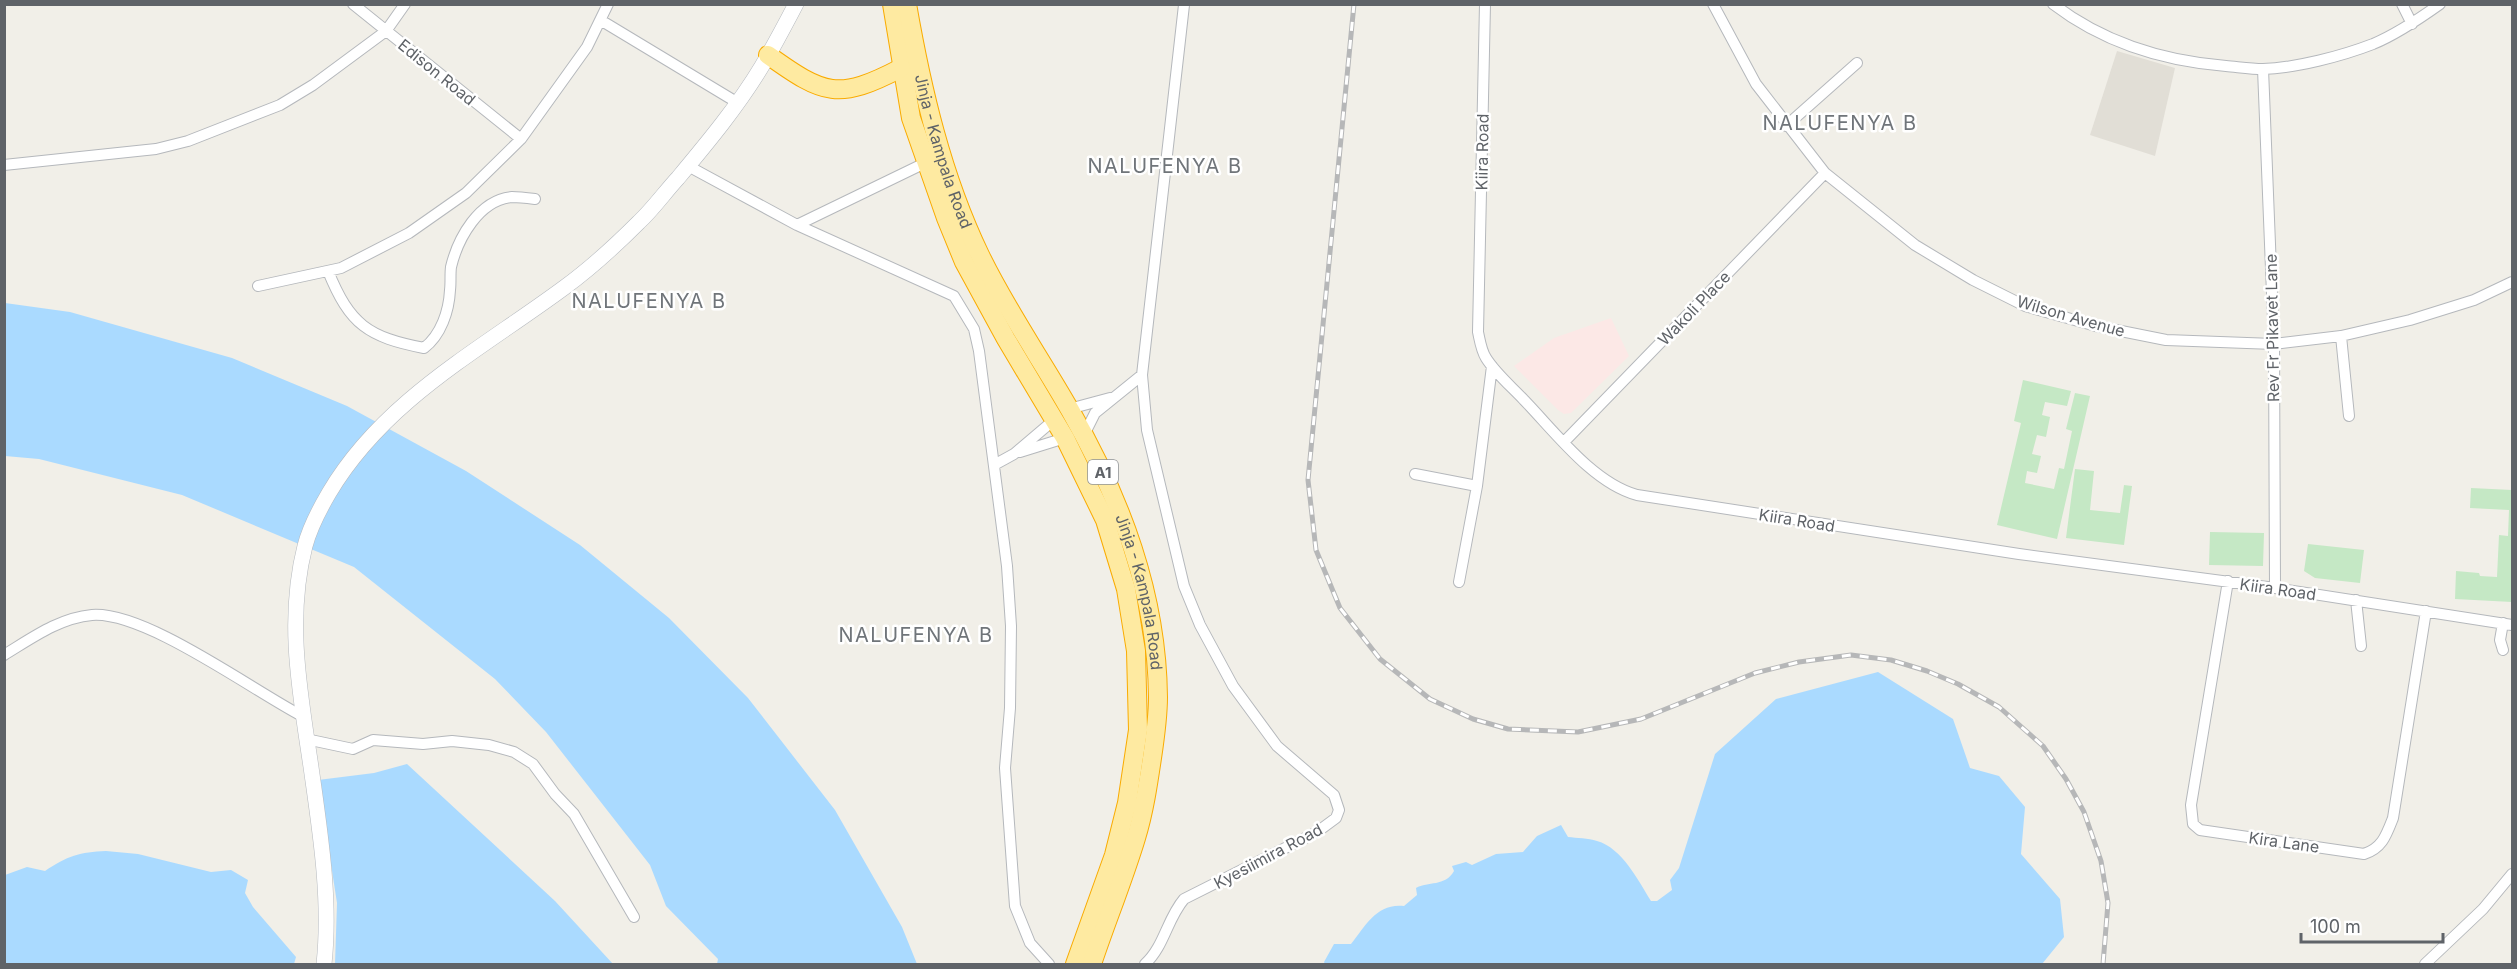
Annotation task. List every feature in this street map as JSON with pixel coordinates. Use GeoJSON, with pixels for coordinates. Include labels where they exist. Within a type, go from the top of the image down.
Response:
{"type":"FeatureCollection","features":[{"type":"Feature","properties":{"kind":"highway","name":"Jinja - Kampala Road"},"geometry":{"type":"LineString","coordinates":[[892,4],[911,118],[925,163],[964,262],[1065,438],[1105,520],[1126,589],[1136,651],[1138,730],[1121,830],[1075,964]]}},
{"type":"Feature","properties":{"kind":"highway","name":"Jinja - Kampala Road"},"geometry":{"type":"LineString","coordinates":[[907,4],[929,112],[960,205],[980,256],[1084,435],[1122,515],[1152,617],[1158,698],[1156,732],[1144,807],[1136,838],[1092,964]]}},
{"type":"Feature","properties":{"kind":"highway"},"geometry":{"type":"LineString","coordinates":[[768,55],[812,84],[826,89],[851,89],[875,81],[901,68]]}},
{"type":"Feature","properties":{"kind":"main road"},"geometry":{"type":"LineString","coordinates":[[324,964],[326,918],[324,879],[296,665],[299,576],[305,544],[318,513],[348,463],[370,437],[426,385],[566,286],[641,220],[738,103],[796,4]]}},
{"type":"Feature","properties":{"kind":"street","name":"Edison Road"},"geometry":{"type":"LineString","coordinates":[[353,4],[521,139]]}},
{"type":"Feature","properties":{"kind":"street"},"geometry":{"type":"LineString","coordinates":[[4,165],[156,149],[188,141],[280,105],[313,86],[386,31],[405,4]]}},
{"type":"Feature","properties":{"kind":"street"},"geometry":{"type":"LineString","coordinates":[[258,286],[341,268],[409,233],[466,193],[521,139],[587,47],[602,21],[608,4]]}},
{"type":"Feature","properties":{"kind":"street","name":"Kiira Road"},"geometry":{"type":"LineString","coordinates":[[1485,4],[1478,332],[1481,347],[1492,366],[1564,442],[1621,491],[2019,554],[2228,581],[2508,624]]}},
{"type":"Feature","properties":{"kind":"street","name":"Wilson Avenue"},"geometry":{"type":"LineString","coordinates":[[1713,4],[1756,84],[1786,126],[1825,173],[1915,245],[1973,280],[2025,306],[2096,326],[2166,340],[2274,344],[2341,336],[2410,320],[2474,300],[2512,282]]}},
{"type":"Feature","properties":{"kind":"street"},"geometry":{"type":"LineString","coordinates":[[2053,4],[2108,39],[2134,49],[2193,63],[2263,69],[2333,57],[2375,43],[2412,24],[2440,4]]}},
{"type":"Feature","properties":{"kind":"street"},"geometry":{"type":"LineString","coordinates":[[2402,4],[2412,24]]}},
{"type":"Feature","properties":{"kind":"street"},"geometry":{"type":"LineString","coordinates":[[1084,435],[1095,413],[1142,375],[1184,5]]}},
{"type":"Feature","properties":{"kind":"street"},"geometry":{"type":"LineString","coordinates":[[602,21],[738,103]]}},
{"type":"Feature","properties":{"kind":"street"},"geometry":{"type":"LineString","coordinates":[[1786,126],[1857,63]]}},
{"type":"Feature","properties":{"kind":"street","name":"Rev Fr Pikavet Lane"},"geometry":{"type":"LineString","coordinates":[[2263,69],[2274,344],[2275,588]]}},
{"type":"Feature","properties":{"kind":"street"},"geometry":{"type":"LineString","coordinates":[[797,225],[925,163]]}},
{"type":"Feature","properties":{"kind":"street"},"geometry":{"type":"LineString","coordinates":[[688,166],[797,225],[954,296],[974,328],[1003,523],[1011,626],[1010,708],[1005,768],[1015,906],[1030,943],[1049,964]]}},
{"type":"Feature","properties":{"kind":"street","name":"Wakoli Place"},"geometry":{"type":"LineString","coordinates":[[1564,442],[1825,173]]}},
{"type":"Feature","properties":{"kind":"street"},"geometry":{"type":"LineString","coordinates":[[328,271],[348,312],[363,327],[381,337],[424,348],[439,331],[450,292],[451,267],[472,222],[489,204],[511,197],[535,199]]}},
{"type":"Feature","properties":{"kind":"street"},"geometry":{"type":"LineString","coordinates":[[2341,336],[2349,416]]}},
{"type":"Feature","properties":{"kind":"street"},"geometry":{"type":"LineString","coordinates":[[1459,582],[1477,486],[1492,366]]}},
{"type":"Feature","properties":{"kind":"street","name":"Kyesiimira Road"},"geometry":{"type":"LineString","coordinates":[[1142,375],[1147,430],[1169,530],[1184,586],[1200,625],[1233,686],[1277,746],[1334,795],[1339,810],[1336,818],[1292,846],[1184,899],[1174,910],[1161,943],[1145,964]]}},
{"type":"Feature","properties":{"kind":"street"},"geometry":{"type":"LineString","coordinates":[[1069,409],[1118,395]]}},
{"type":"Feature","properties":{"kind":"street"},"geometry":{"type":"LineString","coordinates":[[1014,454],[1054,420]]}},
{"type":"Feature","properties":{"kind":"street"},"geometry":{"type":"LineString","coordinates":[[994,465],[1014,454],[1065,438]]}},
{"type":"Feature","properties":{"kind":"street"},"geometry":{"type":"LineString","coordinates":[[1415,474],[1477,486]]}},
{"type":"Feature","properties":{"kind":"street","name":"Kira Lane"},"geometry":{"type":"LineString","coordinates":[[2228,581],[2191,815],[2193,824],[2200,830],[2364,854],[2377,850],[2393,818],[2426,611]]}},
{"type":"Feature","properties":{"kind":"street"},"geometry":{"type":"LineString","coordinates":[[2356,600],[2361,645]]}},
{"type":"Feature","properties":{"kind":"street"},"geometry":{"type":"LineString","coordinates":[[4,655],[42,631],[64,621],[93,615],[123,618],[203,658],[302,716]]}},
{"type":"Feature","properties":{"kind":"street"},"geometry":{"type":"LineString","coordinates":[[2503,650],[2500,639],[2508,624]]}},
{"type":"Feature","properties":{"kind":"street"},"geometry":{"type":"LineString","coordinates":[[306,739],[353,749],[373,740],[423,744],[452,741],[489,745],[514,752],[533,764],[555,794],[574,814],[634,917]]}},
{"type":"Feature","properties":{"kind":"street"},"geometry":{"type":"LineString","coordinates":[[2425,964],[2483,909],[2512,874]]}},
{"type":"Feature","properties":{"kind":"shaded area"},"geometry":{"type":"Polygon","coordinates":[[[2117,51],[2175,68],[2155,156],[2090,135],[2117,51]]]}},
{"type":"Feature","properties":{"kind":"shaded area"},"geometry":{"type":"Polygon","coordinates":[[[1611,318],[1629,356],[1571,413],[1564,414],[1558,410],[1514,366],[1554,338],[1611,318]]]}},
{"type":"Feature","properties":{"kind":"green space"},"geometry":{"type":"Polygon","coordinates":[[[2023,380],[2071,391],[2067,406],[2045,402],[2042,415],[2050,417],[2046,437],[2037,435],[2032,454],[2041,456],[2037,473],[2027,471],[2025,483],[2054,489],[2059,468],[2064,469],[2072,431],[2066,429],[2075,393],[2090,396],[2057,539],[1997,525],[2021,423],[2014,421],[2023,380]]]}},
{"type":"Feature","properties":{"kind":"green space"},"geometry":{"type":"Polygon","coordinates":[[[2075,469],[2094,471],[2090,510],[2120,513],[2124,485],[2132,486],[2124,545],[2066,538],[2075,469]]]}},
{"type":"Feature","properties":{"kind":"green space"},"geometry":{"type":"Polygon","coordinates":[[[2471,488],[2512,490],[2512,602],[2455,599],[2456,571],[2497,577],[2499,535],[2508,536],[2509,510],[2470,508],[2471,488]]]}},
{"type":"Feature","properties":{"kind":"green space"},"geometry":{"type":"Polygon","coordinates":[[[2210,532],[2264,533],[2263,566],[2209,565],[2210,532]]]}},
{"type":"Feature","properties":{"kind":"green space"},"geometry":{"type":"Polygon","coordinates":[[[2308,544],[2364,550],[2360,583],[2315,578],[2304,571],[2308,544]]]}},
{"type":"Feature","properties":{"kind":"water"},"geometry":{"type":"Polygon","coordinates":[[[5,303],[70,312],[232,358],[347,406],[466,471],[580,545],[669,618],[748,698],[835,810],[902,927],[917,964],[717,964],[718,959],[666,906],[650,865],[546,732],[495,679],[354,567],[182,495],[39,459],[5,456],[5,303]]]}},
{"type":"Feature","properties":{"kind":"water"},"geometry":{"type":"Polygon","coordinates":[[[1878,672],[1953,719],[1970,768],[1999,776],[2025,807],[2021,854],[2060,899],[2064,937],[2042,964],[1325,964],[1334,944],[1351,944],[1379,912],[1386,908],[1404,906],[1417,895],[1416,888],[1441,882],[1450,876],[1454,871],[1452,866],[1466,862],[1472,865],[1496,854],[1523,852],[1537,836],[1561,825],[1568,837],[1597,841],[1614,850],[1635,875],[1651,901],[1657,901],[1672,890],[1670,880],[1679,868],[1715,754],[1776,699],[1878,672]]]}},
{"type":"Feature","properties":{"kind":"water"},"geometry":{"type":"Polygon","coordinates":[[[407,764],[555,901],[613,964],[335,964],[337,903],[318,780],[374,773],[407,764]]]}},
{"type":"Feature","properties":{"kind":"water"},"geometry":{"type":"Polygon","coordinates":[[[106,851],[138,854],[211,872],[231,870],[248,880],[245,893],[253,907],[296,957],[294,964],[5,964],[5,875],[27,867],[45,871],[74,856],[106,851]]]}},
{"type":"Feature","properties":{"kind":"railway"},"geometry":{"type":"LineString","coordinates":[[1354,4],[1308,480],[1316,550],[1340,608],[1380,659],[1430,699],[1473,719],[1508,729],[1578,732],[1641,719],[1755,673],[1799,662],[1851,655],[1891,660],[1958,684],[1999,707],[2043,746],[2066,779],[2084,812],[2101,861],[2108,903],[2103,964]]}},
{"type":"Feature","properties":{"kind":"district","name":"NALUFENYA B"},"geometry":{"type":"Point","coordinates":[1840,123]}},
{"type":"Feature","properties":{"kind":"district","name":"NALUFENYA B"},"geometry":{"type":"Point","coordinates":[1165,166]}},
{"type":"Feature","properties":{"kind":"district","name":"NALUFENYA B"},"geometry":{"type":"Point","coordinates":[649,301]}},
{"type":"Feature","properties":{"kind":"district","name":"NALUFENYA B"},"geometry":{"type":"Point","coordinates":[916,635]}}]}
